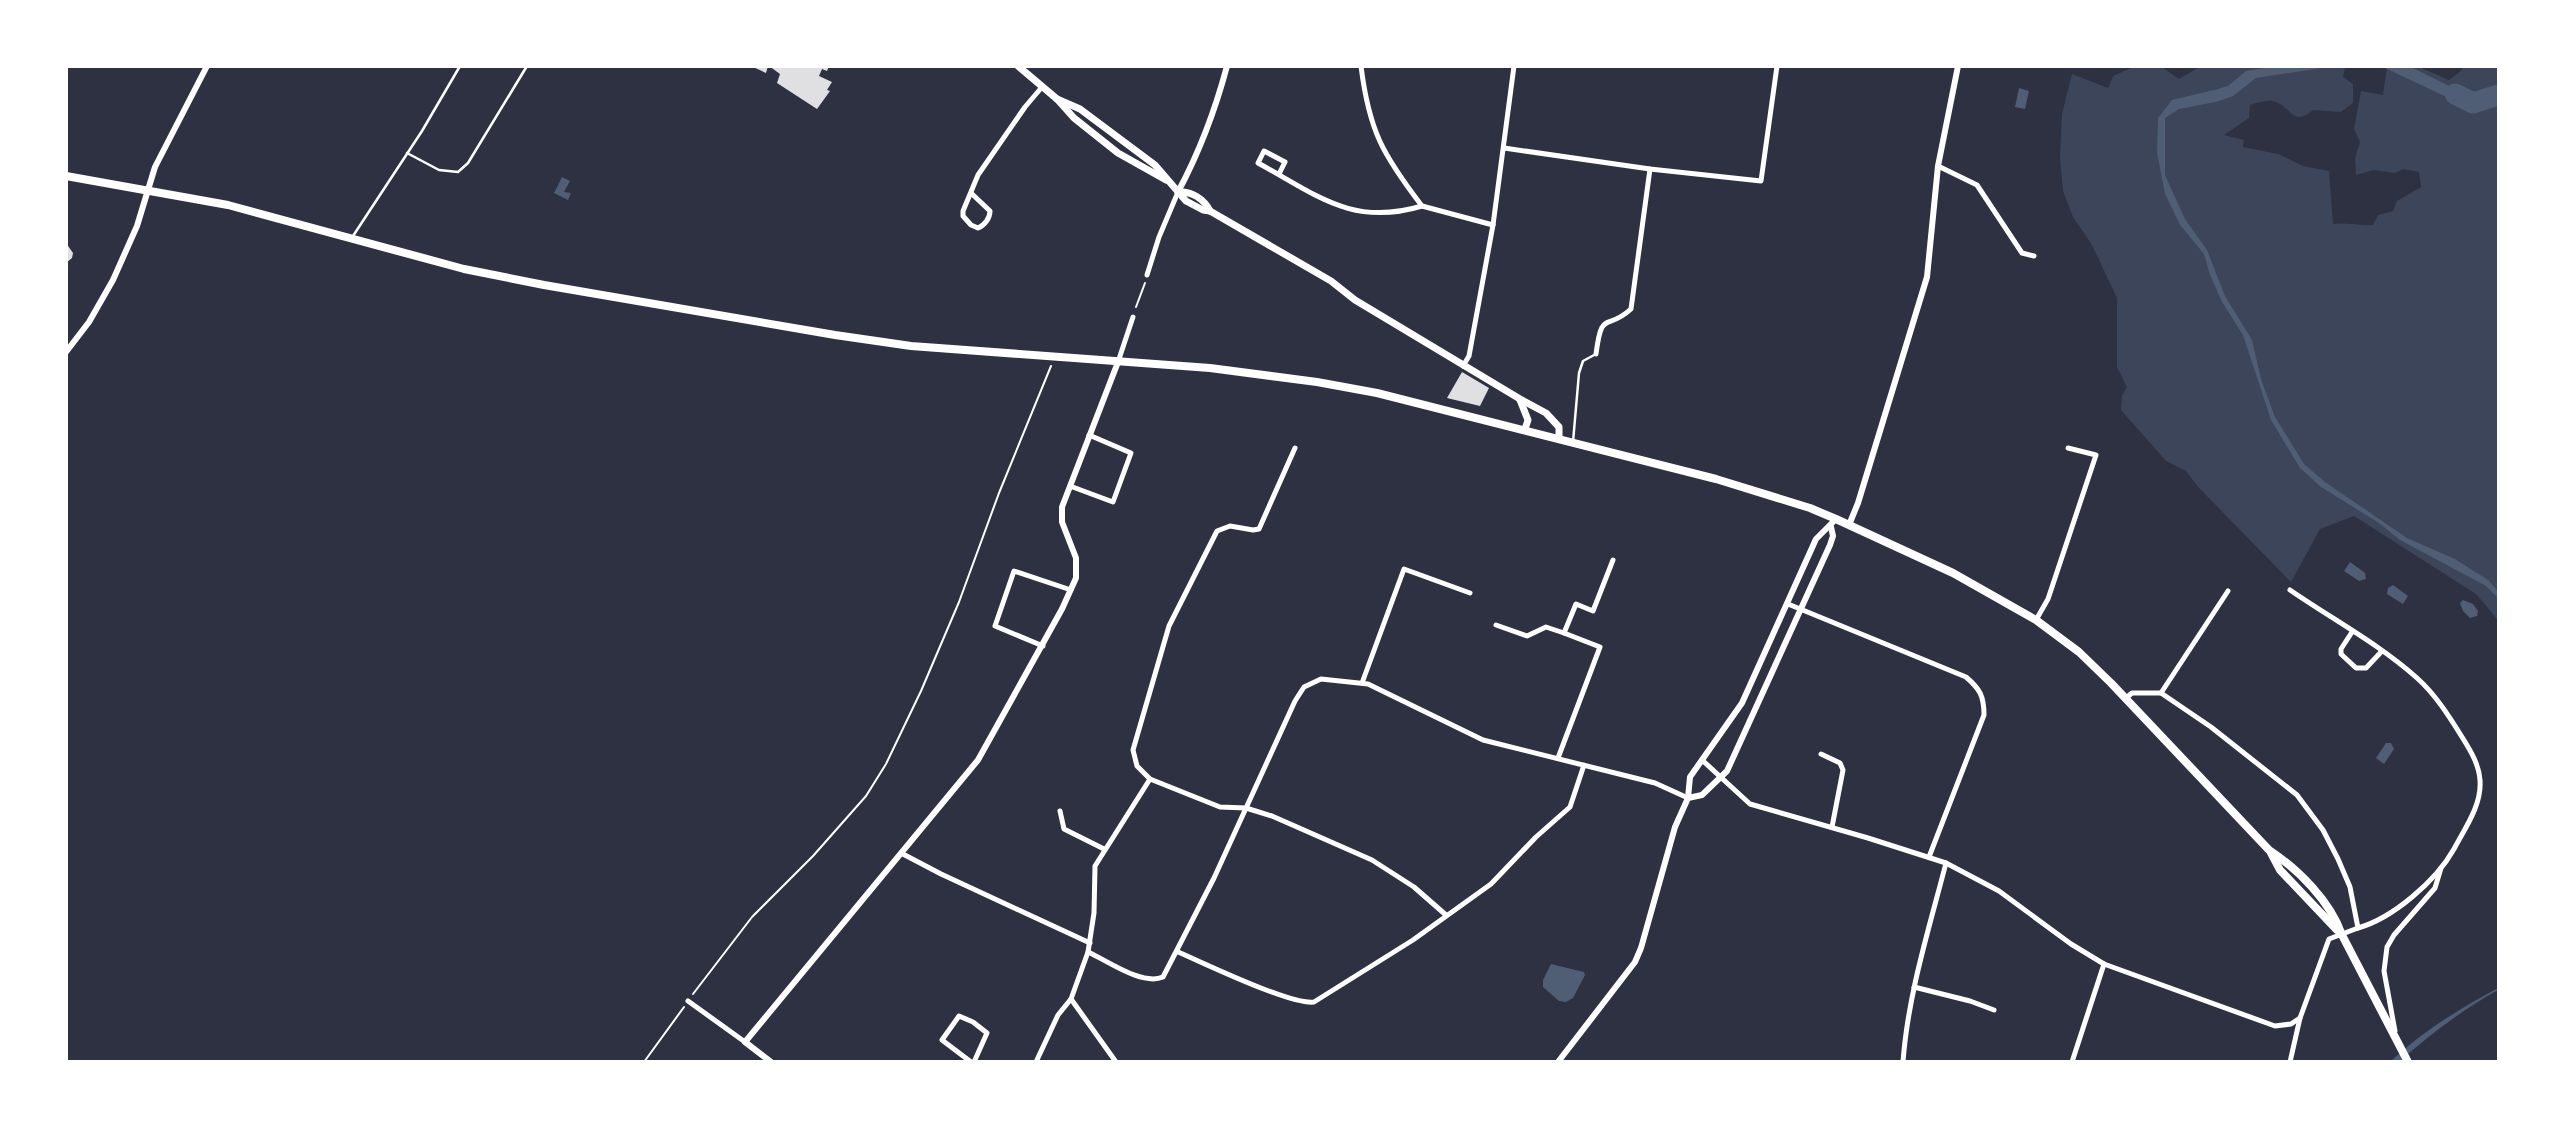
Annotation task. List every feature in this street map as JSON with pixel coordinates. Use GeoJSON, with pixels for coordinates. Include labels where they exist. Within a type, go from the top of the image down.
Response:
{"type":"FeatureCollection","features":[{"type":"Feature","properties":{"kind":"main road"},"geometry":{"type":"LineString","coordinates":[[1018,66],[1057,99],[1074,118],[1118,153],[1166,180]]}},
{"type":"Feature","properties":{"kind":"main road"},"geometry":{"type":"LineString","coordinates":[[1057,99],[1080,109],[1142,155],[1155,165],[1178,192],[1188,191],[1206,203],[1210,211],[1331,281],[1355,300],[1463,366],[1546,413],[1559,426],[1559,438]]}},
{"type":"Feature","properties":{"kind":"main road"},"geometry":{"type":"LineString","coordinates":[[66,176],[228,205],[464,269],[822,333],[911,346],[1210,368],[1377,393],[1716,479],[1810,508],[1834,523],[1849,526],[1953,573],[2036,620],[2079,652],[2269,850],[2288,863],[2322,900],[2337,920],[2342,935],[2408,1062]]}},
{"type":"Feature","properties":{"kind":"main road"},"geometry":{"type":"LineString","coordinates":[[1520,399],[1528,420],[1525,429]]}},
{"type":"Feature","properties":{"kind":"street"},"geometry":{"type":"LineString","coordinates":[[66,352],[89,322],[113,280],[137,226],[155,167],[208,66]]}},
{"type":"Feature","properties":{"kind":"street"},"geometry":{"type":"LineString","coordinates":[[1147,275],[1178,192],[1192,169],[1213,119],[1227,66]]}},
{"type":"Feature","properties":{"kind":"street"},"geometry":{"type":"LineString","coordinates":[[1362,66],[1370,118],[1380,144],[1422,206]]}},
{"type":"Feature","properties":{"kind":"street"},"geometry":{"type":"LineString","coordinates":[[1463,366],[1469,356],[1493,225],[1514,66]]}},
{"type":"Feature","properties":{"kind":"street"},"geometry":{"type":"LineString","coordinates":[[1504,148],[1650,169],[1761,181],[1777,66]]}},
{"type":"Feature","properties":{"kind":"street"},"geometry":{"type":"LineString","coordinates":[[1849,526],[1927,277],[1938,166],[1958,66]]}},
{"type":"Feature","properties":{"kind":"street"},"geometry":{"type":"LineString","coordinates":[[971,193],[990,211],[990,215],[978,228],[963,216],[971,193],[978,175],[1042,87]]}},
{"type":"Feature","properties":{"kind":"street"},"geometry":{"type":"LineString","coordinates":[[1279,174],[1285,162],[1264,151],[1258,163],[1338,207],[1370,214],[1398,213],[1422,206],[1493,225]]}},
{"type":"Feature","properties":{"kind":"street"},"geometry":{"type":"LineString","coordinates":[[1938,166],[1977,185],[2022,253],[2034,256]]}},
{"type":"Feature","properties":{"kind":"street"},"geometry":{"type":"LineString","coordinates":[[1595,354],[1599,329],[1606,322],[1623,316],[1631,309],[1650,169]]}},
{"type":"Feature","properties":{"kind":"street"},"geometry":{"type":"LineString","coordinates":[[745,1042],[978,760],[1043,646],[1071,590],[1078,566],[1061,515],[1133,317]]}},
{"type":"Feature","properties":{"kind":"street"},"geometry":{"type":"LineString","coordinates":[[1070,486],[1113,502],[1131,453],[1089,435]]}},
{"type":"Feature","properties":{"kind":"street"},"geometry":{"type":"LineString","coordinates":[[1295,448],[1259,529],[1230,526],[1217,531],[1177,606],[1135,737],[1136,766],[1150,779],[1220,807],[1247,808],[1372,860],[1414,887],[1446,915]]}},
{"type":"Feature","properties":{"kind":"street"},"geometry":{"type":"LineString","coordinates":[[2036,620],[2048,599],[2096,455],[2068,448]]}},
{"type":"Feature","properties":{"kind":"street"},"geometry":{"type":"LineString","coordinates":[[1558,1062],[1635,962],[1675,827],[1688,798],[1690,776],[1742,703],[1816,540],[1821,532],[1834,523]]}},
{"type":"Feature","properties":{"kind":"street"},"geometry":{"type":"LineString","coordinates":[[1088,952],[1151,981],[1163,977],[1178,952],[1304,687],[1321,679],[1362,683],[1398,697],[1483,740],[1655,783],[1688,798],[1702,795],[1721,778],[1731,763],[1830,545],[1834,523]]}},
{"type":"Feature","properties":{"kind":"street"},"geometry":{"type":"LineString","coordinates":[[1564,633],[1576,604],[1593,611],[1613,560]]}},
{"type":"Feature","properties":{"kind":"street"},"geometry":{"type":"LineString","coordinates":[[1362,683],[1404,569],[1470,593]]}},
{"type":"Feature","properties":{"kind":"street"},"geometry":{"type":"LineString","coordinates":[[1043,646],[995,626],[1014,571],[1071,590]]}},
{"type":"Feature","properties":{"kind":"street"},"geometry":{"type":"LineString","coordinates":[[2290,590],[2417,678],[2470,750],[2479,770],[2480,788],[2474,810],[2441,867],[2435,888],[2393,935],[2387,947],[2384,971],[2397,1041]]}},
{"type":"Feature","properties":{"kind":"street"},"geometry":{"type":"LineString","coordinates":[[2161,693],[2228,591]]}},
{"type":"Feature","properties":{"kind":"street"},"geometry":{"type":"LineString","coordinates":[[1788,604],[1966,677],[1979,688],[1984,699],[1984,715],[1929,857]]}},
{"type":"Feature","properties":{"kind":"street"},"geometry":{"type":"LineString","coordinates":[[1496,625],[1527,636],[1546,627],[1600,647],[1558,758]]}},
{"type":"Feature","properties":{"kind":"street"},"geometry":{"type":"LineString","coordinates":[[2352,632],[2341,649],[2341,654],[2356,668],[2366,668],[2382,652]]}},
{"type":"Feature","properties":{"kind":"street"},"geometry":{"type":"LineString","coordinates":[[2126,698],[2132,693],[2161,693],[2201,719],[2281,781],[2310,810],[2323,830],[2350,887],[2358,928]]}},
{"type":"Feature","properties":{"kind":"street"},"geometry":{"type":"LineString","coordinates":[[1821,754],[1840,763],[1843,770],[1832,827]]}},
{"type":"Feature","properties":{"kind":"street"},"geometry":{"type":"LineString","coordinates":[[1702,760],[1749,804],[1945,863],[1999,891],[2071,944],[2104,964],[2276,1026],[2291,1024],[2300,1018]]}},
{"type":"Feature","properties":{"kind":"street"},"geometry":{"type":"LineString","coordinates":[[1178,952],[1255,984],[1311,1003],[1378,964],[1491,884],[1536,837],[1570,807],[1584,765]]}},
{"type":"Feature","properties":{"kind":"street"},"geometry":{"type":"LineString","coordinates":[[1036,1062],[1058,1015],[1071,999],[1088,952],[1094,913],[1095,866],[1150,779]]}},
{"type":"Feature","properties":{"kind":"street"},"geometry":{"type":"LineString","coordinates":[[1060,811],[1064,829],[1104,849]]}},
{"type":"Feature","properties":{"kind":"street"},"geometry":{"type":"LineString","coordinates":[[901,853],[1090,943]]}},
{"type":"Feature","properties":{"kind":"street"},"geometry":{"type":"LineString","coordinates":[[1903,1062],[1906,1026],[1914,987],[1945,863]]}},
{"type":"Feature","properties":{"kind":"street"},"geometry":{"type":"LineString","coordinates":[[2290,1062],[2300,1018],[2329,939],[2375,923],[2399,909],[2441,867]]}},
{"type":"Feature","properties":{"kind":"street"},"geometry":{"type":"LineString","coordinates":[[2073,1062],[2104,964]]}},
{"type":"Feature","properties":{"kind":"street"},"geometry":{"type":"LineString","coordinates":[[1914,987],[1994,1010]]}},
{"type":"Feature","properties":{"kind":"street"},"geometry":{"type":"LineString","coordinates":[[1071,999],[1116,1062]]}},
{"type":"Feature","properties":{"kind":"street"},"geometry":{"type":"LineString","coordinates":[[688,1002],[771,1062]]}},
{"type":"Feature","properties":{"kind":"street"},"geometry":{"type":"LineString","coordinates":[[959,1016],[974,1022],[987,1033],[972,1062],[942,1040],[959,1016]]}},
{"type":"Feature","properties":{"kind":"lane"},"geometry":{"type":"LineString","coordinates":[[351,239],[460,66]]}},
{"type":"Feature","properties":{"kind":"lane"},"geometry":{"type":"LineString","coordinates":[[407,153],[439,170],[458,172],[468,163],[527,66]]}},
{"type":"Feature","properties":{"kind":"lane"},"geometry":{"type":"LineString","coordinates":[[1573,442],[1579,373],[1583,361],[1595,354]]}},
{"type":"Feature","properties":{"kind":"path"},"geometry":{"type":"LineString","coordinates":[[1133,317],[1147,275]]}},
{"type":"Feature","properties":{"kind":"path"},"geometry":{"type":"LineString","coordinates":[[644,1062],[751,917],[813,856],[858,806],[886,764],[959,602],[999,493],[1050,370],[1052,358]]}},
{"type":"Feature","properties":{"kind":"shaded area"},"geometry":{"type":"Polygon","coordinates":[[[2133,67],[2162,67],[2179,79],[2199,67],[2345,67],[2343,77],[2353,84],[2353,103],[2341,112],[2313,110],[2301,117],[2273,101],[2264,101],[2250,105],[2249,118],[2224,135],[2244,140],[2243,147],[2278,154],[2303,166],[2329,171],[2333,224],[2373,225],[2378,215],[2393,211],[2397,201],[2421,187],[2419,172],[2403,169],[2395,173],[2374,170],[2356,175],[2355,158],[2360,142],[2354,129],[2361,91],[2383,95],[2387,67],[2419,67],[2449,80],[2463,67],[2497,67],[2498,620],[2476,594],[2354,516],[2320,529],[2291,582],[2198,487],[2186,471],[2166,461],[2121,410],[2122,396],[2127,387],[2117,367],[2117,298],[2092,245],[2073,217],[2063,191],[2060,158],[2062,114],[2072,74],[2108,88],[2113,76],[2133,67]]]}},
{"type":"Feature","properties":{"kind":"shaded area"},"geometry":{"type":"Polygon","coordinates":[[[2269,67],[2328,67],[2256,78],[2233,96],[2179,109],[2165,118],[2165,175],[2185,219],[2207,250],[2225,296],[2252,340],[2261,379],[2275,417],[2304,464],[2325,482],[2407,538],[2455,559],[2488,580],[2498,591],[2498,598],[2486,586],[2400,540],[2379,523],[2321,487],[2300,468],[2271,420],[2243,335],[2222,302],[2204,254],[2180,225],[2165,194],[2157,152],[2158,118],[2172,100],[2228,86],[2246,71],[2269,67]]]}},
{"type":"Feature","properties":{"kind":"shaded area"},"geometry":{"type":"Polygon","coordinates":[[[2383,67],[2411,67],[2479,101],[2479,109],[2457,102],[2383,67]]]}},
{"type":"Feature","properties":{"kind":"shaded area"},"geometry":{"type":"Polygon","coordinates":[[[2019,88],[2029,91],[2025,109],[2015,107],[2019,88]]]}},
{"type":"Feature","properties":{"kind":"shaded area"},"geometry":{"type":"Polygon","coordinates":[[[562,177],[570,181],[564,192],[571,193],[568,200],[554,193],[562,177]]]}},
{"type":"Feature","properties":{"kind":"shaded area"},"geometry":{"type":"Polygon","coordinates":[[[2350,562],[2365,573],[2366,579],[2359,581],[2344,571],[2350,562]]]}},
{"type":"Feature","properties":{"kind":"shaded area"},"geometry":{"type":"Polygon","coordinates":[[[2393,585],[2408,596],[2403,604],[2387,594],[2388,588],[2393,585]]]}},
{"type":"Feature","properties":{"kind":"shaded area"},"geometry":{"type":"Polygon","coordinates":[[[2463,600],[2473,604],[2478,611],[2477,616],[2470,618],[2463,611],[2460,603],[2463,600]]]}},
{"type":"Feature","properties":{"kind":"shaded area"},"geometry":{"type":"Polygon","coordinates":[[[2386,743],[2391,743],[2394,749],[2384,764],[2376,758],[2386,743]]]}},
{"type":"Feature","properties":{"kind":"shaded area"},"geometry":{"type":"Polygon","coordinates":[[[1551,964],[1584,972],[1573,998],[1566,1002],[1559,1001],[1543,987],[1543,980],[1551,964]]]}},
{"type":"Feature","properties":{"kind":"shaded area"},"geometry":{"type":"Polygon","coordinates":[[[2498,988],[2447,1023],[2400,1061],[2390,1062],[2442,1021],[2498,988]]]}},
{"type":"Feature","properties":{"kind":"building"},"geometry":{"type":"Polygon","coordinates":[[[751,66],[768,66],[766,73],[751,66]]]}},
{"type":"Feature","properties":{"kind":"building"},"geometry":{"type":"Polygon","coordinates":[[[769,66],[829,66],[827,71],[822,69],[819,76],[832,82],[827,90],[830,91],[817,109],[777,83],[780,74],[769,66]]]}},
{"type":"Feature","properties":{"kind":"building"},"geometry":{"type":"Polygon","coordinates":[[[66,243],[73,253],[66,263],[66,243]]]}},
{"type":"Feature","properties":{"kind":"building"},"geometry":{"type":"Polygon","coordinates":[[[1462,372],[1489,388],[1480,406],[1447,398],[1462,372]]]}},
{"type":"Feature","properties":{"kind":"waterway"},"geometry":{"type":"LineString","coordinates":[[2455,94],[2473,103],[2498,95]]}}]}
